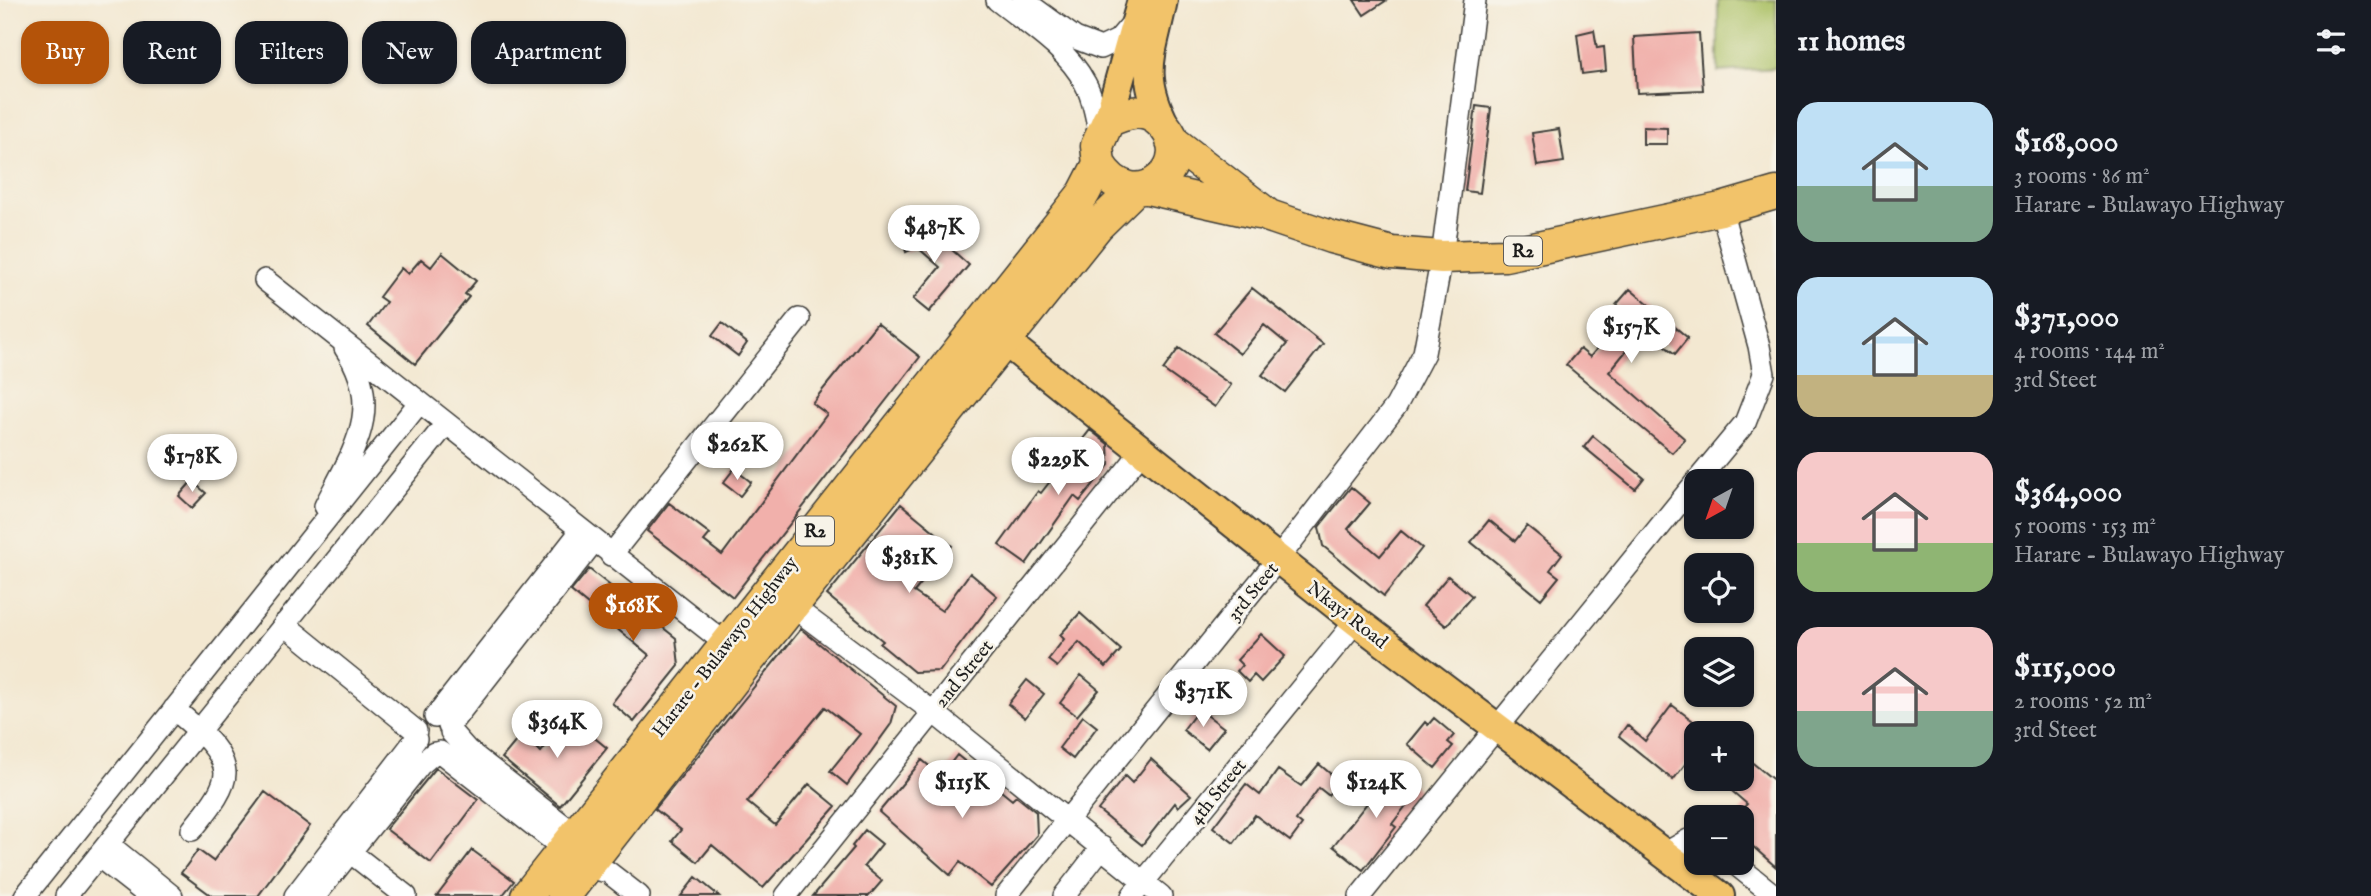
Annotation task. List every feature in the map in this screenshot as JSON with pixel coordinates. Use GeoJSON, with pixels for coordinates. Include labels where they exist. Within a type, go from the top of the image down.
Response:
{"type":"FeatureCollection","features":[{"type":"Feature","properties":{"kind":"highway","name":"R2"},"geometry":{"type":"LineString","coordinates":[[1269,216],[1169,134],[1154,117],[1125,113],[1102,140],[1107,177],[1120,186],[1141,188],[1269,216],[1331,237],[1392,253],[1442,257],[1505,255],[1721,209],[1776,193]]}},
{"type":"Feature","properties":{"kind":"highway","name":"Harare - Bulawayo Highway"},"geometry":{"type":"LineString","coordinates":[[993,332],[1097,226],[1141,188],[1160,181],[1169,169],[1174,155],[1169,134]]}},
{"type":"Feature","properties":{"kind":"highway","name":"Harare - Bulawayo Highway"},"geometry":{"type":"LineString","coordinates":[[564,896],[587,855],[645,769],[993,332],[1084,192],[1102,140]]}},
{"type":"Feature","properties":{"kind":"highway","name":"Harare - Bulawayo Highway"},"geometry":{"type":"LineString","coordinates":[[736,652],[792,606],[905,442]]}},
{"type":"Feature","properties":{"kind":"highway","name":"Harare - Bulawayo Highway"},"geometry":{"type":"LineString","coordinates":[[527,896],[587,855]]}},
{"type":"Feature","properties":{"kind":"main road"},"geometry":{"type":"LineString","coordinates":[[1102,140],[1148,4]]}},
{"type":"Feature","properties":{"kind":"main road"},"geometry":{"type":"LineString","coordinates":[[1148,4],[1147,77],[1151,99],[1169,134]]}},
{"type":"Feature","properties":{"kind":"main road","name":"Nkayi Road"},"geometry":{"type":"LineString","coordinates":[[993,332],[1356,621],[1494,728],[1720,896]]}},
{"type":"Feature","properties":{"kind":"street"},"geometry":{"type":"LineString","coordinates":[[997,0],[1051,43],[1078,70],[1092,99],[1102,140]]}},
{"type":"Feature","properties":{"kind":"street"},"geometry":{"type":"LineString","coordinates":[[1023,0],[1074,38],[1101,48],[1118,40],[1148,4]]}},
{"type":"Feature","properties":{"kind":"street","name":"3rd Steet"},"geometry":{"type":"LineString","coordinates":[[1006,896],[1278,559],[1396,406],[1410,382],[1424,353],[1442,257],[1475,0]]}},
{"type":"Feature","properties":{"kind":"street"},"geometry":{"type":"LineString","coordinates":[[1707,469],[1745,423],[1770,375],[1759,346],[1721,209]]}},
{"type":"Feature","properties":{"kind":"street"},"geometry":{"type":"LineString","coordinates":[[265,280],[736,652]]}},
{"type":"Feature","properties":{"kind":"street"},"geometry":{"type":"LineString","coordinates":[[611,555],[799,319]]}},
{"type":"Feature","properties":{"kind":"street"},"geometry":{"type":"LineString","coordinates":[[303,548],[346,464],[366,405],[354,363],[338,338]]}},
{"type":"Feature","properties":{"kind":"street"},"geometry":{"type":"LineString","coordinates":[[25,896],[419,403]]}},
{"type":"Feature","properties":{"kind":"street"},"geometry":{"type":"LineString","coordinates":[[66,896],[446,424]]}},
{"type":"Feature","properties":{"kind":"street","name":"2nd Street"},"geometry":{"type":"LineString","coordinates":[[786,896],[1142,452]]}},
{"type":"Feature","properties":{"kind":"street"},"geometry":{"type":"LineString","coordinates":[[1360,896],[1684,497]]}},
{"type":"Feature","properties":{"kind":"street"},"geometry":{"type":"LineString","coordinates":[[295,896],[587,536]]}},
{"type":"Feature","properties":{"kind":"street"},"geometry":{"type":"LineString","coordinates":[[792,606],[933,712],[1068,819],[1102,847],[1137,889],[1161,896]]}},
{"type":"Feature","properties":{"kind":"street"},"geometry":{"type":"LineString","coordinates":[[288,620],[467,750],[587,855],[639,896]]}},
{"type":"Feature","properties":{"kind":"street","name":"4th Street"},"geometry":{"type":"LineString","coordinates":[[1137,889],[1356,621]]}},
{"type":"Feature","properties":{"kind":"street"},"geometry":{"type":"LineString","coordinates":[[174,709],[199,730],[219,756],[225,772],[220,790],[192,830]]}},
{"type":"Feature","properties":{"kind":"street"},"geometry":{"type":"LineString","coordinates":[[315,896],[420,765],[449,744],[432,727]]}},
{"type":"Feature","properties":{"kind":"street"},"geometry":{"type":"LineString","coordinates":[[437,752],[587,855]]}},
{"type":"Feature","properties":{"kind":"street"},"geometry":{"type":"LineString","coordinates":[[1664,855],[1684,842]]}},
{"type":"Feature","properties":{"kind":"street"},"geometry":{"type":"LineString","coordinates":[[1063,896],[1102,847]]}},
{"type":"Feature","properties":{"kind":"street"},"geometry":{"type":"LineString","coordinates":[[103,850],[149,896]]}},
{"type":"Feature","properties":{"kind":"street"},"geometry":{"type":"LineString","coordinates":[[103,850],[172,896]]}},
{"type":"Feature","properties":{"kind":"street"},"geometry":{"type":"LineString","coordinates":[[350,852],[406,896]]}},
{"type":"Feature","properties":{"kind":"street"},"geometry":{"type":"LineString","coordinates":[[1749,875],[1774,896]]}},
{"type":"Feature","properties":{"kind":"green space"},"geometry":{"type":"Polygon","coordinates":[[[1718,0],[1776,0],[1776,68],[1718,72],[1718,0]]]}},
{"type":"Feature","properties":{"kind":"building"},"geometry":{"type":"Polygon","coordinates":[[[1354,0],[1387,0],[1364,15],[1354,0]]]}},
{"type":"Feature","properties":{"kind":"building"},"geometry":{"type":"Polygon","coordinates":[[[1594,30],[1597,48],[1604,47],[1606,71],[1582,74],[1577,34],[1594,30]]]}},
{"type":"Feature","properties":{"kind":"building"},"geometry":{"type":"Polygon","coordinates":[[[1699,33],[1703,90],[1637,93],[1634,37],[1699,33]]]}},
{"type":"Feature","properties":{"kind":"building"},"geometry":{"type":"Polygon","coordinates":[[[1476,106],[1491,108],[1480,193],[1465,191],[1476,106]]]}},
{"type":"Feature","properties":{"kind":"building"},"geometry":{"type":"Polygon","coordinates":[[[1643,127],[1667,128],[1667,144],[1643,144],[1643,127]]]}},
{"type":"Feature","properties":{"kind":"building"},"geometry":{"type":"Polygon","coordinates":[[[1559,129],[1564,162],[1537,166],[1532,133],[1559,129]]]}},
{"type":"Feature","properties":{"kind":"building"},"geometry":{"type":"Polygon","coordinates":[[[924,225],[969,265],[929,312],[913,299],[940,267],[917,247],[906,252],[900,233],[924,225]]]}},
{"type":"Feature","properties":{"kind":"building"},"geometry":{"type":"Polygon","coordinates":[[[442,253],[476,281],[465,294],[469,297],[415,364],[368,326],[386,302],[379,297],[401,268],[408,274],[421,259],[431,267],[442,253]]]}},
{"type":"Feature","properties":{"kind":"building"},"geometry":{"type":"Polygon","coordinates":[[[1252,288],[1323,344],[1285,392],[1262,375],[1287,344],[1264,325],[1240,354],[1214,333],[1252,288]]]}},
{"type":"Feature","properties":{"kind":"building"},"geometry":{"type":"Polygon","coordinates":[[[1630,289],[1688,338],[1675,354],[1644,329],[1609,372],[1685,439],[1672,453],[1566,365],[1580,349],[1590,357],[1626,314],[1616,305],[1630,289]]]}},
{"type":"Feature","properties":{"kind":"building"},"geometry":{"type":"Polygon","coordinates":[[[722,323],[747,343],[738,356],[712,336],[722,323]]]}},
{"type":"Feature","properties":{"kind":"building"},"geometry":{"type":"Polygon","coordinates":[[[877,323],[920,357],[733,597],[647,531],[669,503],[710,534],[704,541],[722,555],[827,414],[812,403],[877,323]]]}},
{"type":"Feature","properties":{"kind":"building"},"geometry":{"type":"Polygon","coordinates":[[[1179,348],[1231,385],[1215,407],[1163,370],[1179,348]]]}},
{"type":"Feature","properties":{"kind":"building"},"geometry":{"type":"Polygon","coordinates":[[[1090,430],[1108,444],[1109,465],[1080,501],[1074,496],[1026,564],[999,545],[1038,491],[1041,493],[1090,430]]]}},
{"type":"Feature","properties":{"kind":"building"},"geometry":{"type":"Polygon","coordinates":[[[1593,436],[1644,478],[1635,489],[1584,447],[1593,436]]]}},
{"type":"Feature","properties":{"kind":"building"},"geometry":{"type":"Polygon","coordinates":[[[734,469],[751,482],[740,496],[723,483],[734,469]]]}},
{"type":"Feature","properties":{"kind":"building"},"geometry":{"type":"Polygon","coordinates":[[[192,481],[206,493],[192,508],[179,496],[192,481]]]}},
{"type":"Feature","properties":{"kind":"building"},"geometry":{"type":"Polygon","coordinates":[[[1351,487],[1370,503],[1348,529],[1380,556],[1401,531],[1422,548],[1384,596],[1323,546],[1319,527],[1351,487]]]}},
{"type":"Feature","properties":{"kind":"building"},"geometry":{"type":"Polygon","coordinates":[[[901,504],[952,546],[914,592],[942,611],[970,573],[997,596],[940,671],[914,672],[880,644],[883,641],[827,595],[901,504]]]}},
{"type":"Feature","properties":{"kind":"building"},"geometry":{"type":"Polygon","coordinates":[[[1489,520],[1515,541],[1527,526],[1562,554],[1550,570],[1559,577],[1541,599],[1471,542],[1489,520]]]}},
{"type":"Feature","properties":{"kind":"building"},"geometry":{"type":"Polygon","coordinates":[[[589,569],[676,638],[679,666],[634,722],[612,703],[649,655],[571,591],[589,569]]]}},
{"type":"Feature","properties":{"kind":"building"},"geometry":{"type":"Polygon","coordinates":[[[1448,576],[1472,596],[1446,626],[1423,606],[1448,576]]]}},
{"type":"Feature","properties":{"kind":"building"},"geometry":{"type":"Polygon","coordinates":[[[1080,613],[1121,650],[1106,667],[1079,642],[1057,667],[1048,660],[1064,639],[1060,635],[1080,613]]]}},
{"type":"Feature","properties":{"kind":"building"},"geometry":{"type":"Polygon","coordinates":[[[801,629],[896,706],[891,724],[847,785],[830,771],[860,734],[825,707],[747,802],[775,825],[809,784],[836,806],[763,888],[712,845],[698,862],[672,841],[681,830],[655,809],[801,629]]]}},
{"type":"Feature","properties":{"kind":"building"},"geometry":{"type":"Polygon","coordinates":[[[1261,634],[1285,656],[1261,682],[1254,675],[1248,682],[1237,671],[1242,665],[1237,660],[1261,634]]]}},
{"type":"Feature","properties":{"kind":"building"},"geometry":{"type":"Polygon","coordinates":[[[1081,675],[1099,690],[1077,716],[1060,703],[1081,675]]]}},
{"type":"Feature","properties":{"kind":"building"},"geometry":{"type":"Polygon","coordinates":[[[1027,680],[1044,694],[1025,718],[1008,704],[1027,680]]]}},
{"type":"Feature","properties":{"kind":"building"},"geometry":{"type":"Polygon","coordinates":[[[1672,705],[1693,721],[1684,721],[1684,766],[1673,780],[1619,736],[1627,725],[1645,741],[1672,705]]]}},
{"type":"Feature","properties":{"kind":"building"},"geometry":{"type":"Polygon","coordinates":[[[1199,709],[1224,728],[1207,749],[1183,730],[1199,709]]]}},
{"type":"Feature","properties":{"kind":"building"},"geometry":{"type":"Polygon","coordinates":[[[1083,716],[1097,727],[1073,759],[1059,748],[1083,716]]]}},
{"type":"Feature","properties":{"kind":"building"},"geometry":{"type":"Polygon","coordinates":[[[569,717],[607,748],[560,806],[502,758],[521,735],[541,752],[569,717]]]}},
{"type":"Feature","properties":{"kind":"building"},"geometry":{"type":"Polygon","coordinates":[[[1434,718],[1454,735],[1448,742],[1453,746],[1435,768],[1407,744],[1425,722],[1428,725],[1434,718]]]}},
{"type":"Feature","properties":{"kind":"building"},"geometry":{"type":"Polygon","coordinates":[[[957,755],[1012,800],[1016,796],[1036,812],[1037,835],[991,887],[960,862],[950,875],[879,812],[922,760],[941,776],[957,755]]]}},
{"type":"Feature","properties":{"kind":"building"},"geometry":{"type":"Polygon","coordinates":[[[1151,759],[1191,795],[1178,807],[1175,803],[1142,845],[1098,810],[1125,776],[1132,783],[1151,759]]]}},
{"type":"Feature","properties":{"kind":"building"},"geometry":{"type":"Polygon","coordinates":[[[1319,764],[1339,781],[1328,795],[1319,788],[1296,820],[1302,825],[1290,841],[1255,815],[1234,843],[1213,827],[1246,784],[1260,795],[1278,770],[1301,786],[1319,764]]]}},
{"type":"Feature","properties":{"kind":"building"},"geometry":{"type":"Polygon","coordinates":[[[1754,764],[1776,782],[1776,867],[1754,848],[1754,805],[1747,804],[1732,791],[1754,791],[1754,764]]]}},
{"type":"Feature","properties":{"kind":"building"},"geometry":{"type":"Polygon","coordinates":[[[436,768],[478,800],[431,863],[386,829],[436,768]]]}},
{"type":"Feature","properties":{"kind":"building"},"geometry":{"type":"Polygon","coordinates":[[[1389,768],[1418,790],[1392,824],[1396,827],[1363,870],[1333,846],[1375,793],[1371,791],[1389,768]]]}},
{"type":"Feature","properties":{"kind":"building"},"geometry":{"type":"Polygon","coordinates":[[[265,792],[310,826],[258,896],[212,896],[181,873],[198,850],[213,861],[265,792]]]}},
{"type":"Feature","properties":{"kind":"building"},"geometry":{"type":"Polygon","coordinates":[[[865,830],[882,844],[864,866],[882,881],[869,896],[813,896],[854,848],[852,846],[865,830]]]}},
{"type":"Feature","properties":{"kind":"building"},"geometry":{"type":"Polygon","coordinates":[[[472,850],[514,881],[502,896],[437,896],[472,850]]]}},
{"type":"Feature","properties":{"kind":"building"},"geometry":{"type":"Polygon","coordinates":[[[696,877],[719,896],[681,896],[696,877]]]}}]}
